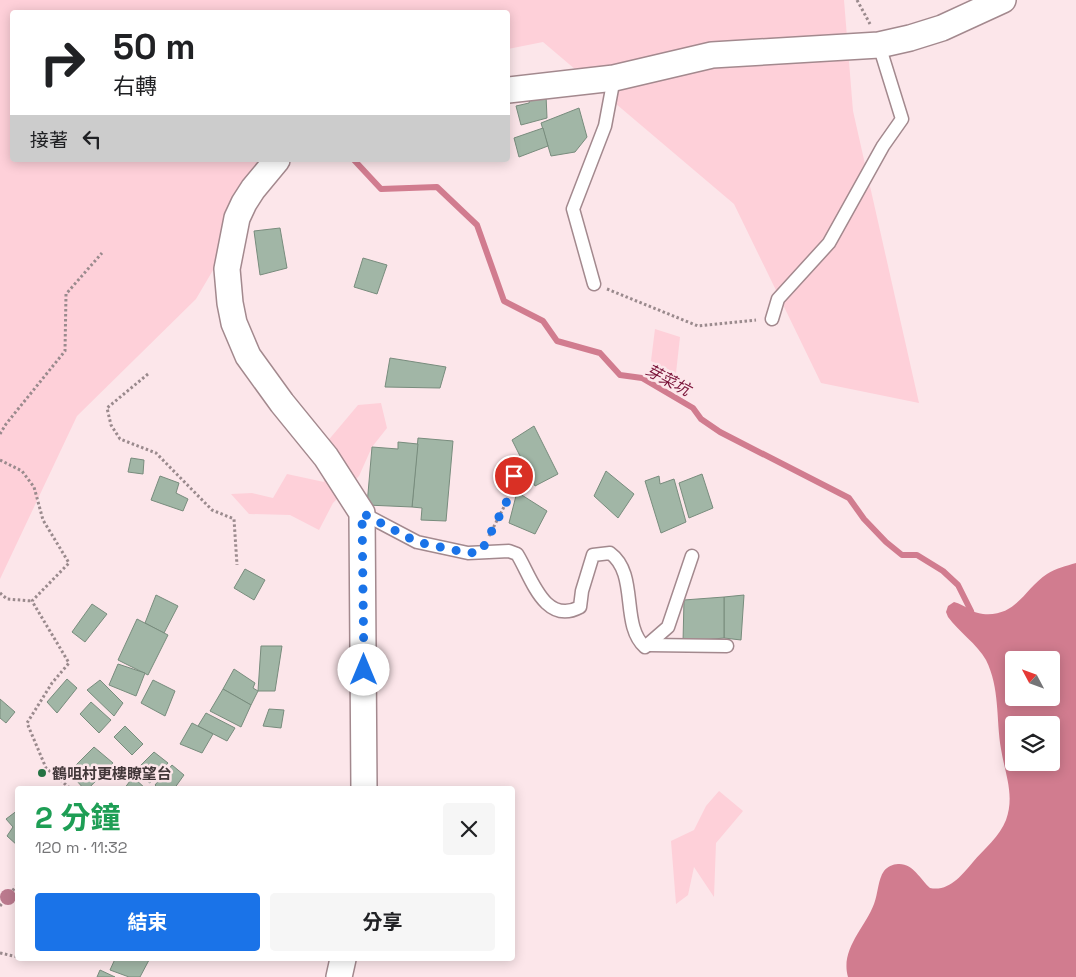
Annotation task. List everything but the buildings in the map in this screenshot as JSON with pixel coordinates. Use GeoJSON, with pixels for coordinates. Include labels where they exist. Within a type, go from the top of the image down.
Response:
{"type":"FeatureCollection","features":[{"type":"Feature","properties":{"kind":"street"},"geometry":{"type":"LineString","coordinates":[[510,90],[614,78],[712,55],[879,45],[942,28],[1003,0]]}},
{"type":"Feature","properties":{"kind":"street"},"geometry":{"type":"LineString","coordinates":[[275,162],[244,203],[233,232],[227,269],[227,286],[234,323],[244,348],[260,374],[326,457],[362,513],[364,786]]}},
{"type":"Feature","properties":{"kind":"street"},"geometry":{"type":"LineString","coordinates":[[339,977],[343,961]]}},
{"type":"Feature","properties":{"kind":"lane"},"geometry":{"type":"LineString","coordinates":[[772,319],[778,299],[829,243],[882,146],[902,119],[879,45]]}},
{"type":"Feature","properties":{"kind":"lane"},"geometry":{"type":"LineString","coordinates":[[594,284],[572,208],[605,126],[614,78]]}},
{"type":"Feature","properties":{"kind":"lane"},"geometry":{"type":"LineString","coordinates":[[362,513],[417,542],[468,553],[509,551],[517,554],[532,586],[545,603],[560,610],[571,612],[580,607],[582,591],[594,555],[610,553],[616,557],[624,572],[638,641],[645,647],[649,645],[727,646]]}},
{"type":"Feature","properties":{"kind":"lane"},"geometry":{"type":"LineString","coordinates":[[649,645],[668,627],[692,556]]}},
{"type":"Feature","properties":{"kind":"path"},"geometry":{"type":"LineString","coordinates":[[0,434],[65,351],[66,294],[102,253]]}},
{"type":"Feature","properties":{"kind":"path"},"geometry":{"type":"LineString","coordinates":[[594,284],[698,326],[772,319]]}},
{"type":"Feature","properties":{"kind":"path"},"geometry":{"type":"LineString","coordinates":[[148,374],[107,408],[111,424],[120,439],[156,453],[212,510],[234,519],[237,565]]}},
{"type":"Feature","properties":{"kind":"path"},"geometry":{"type":"LineString","coordinates":[[0,460],[22,471],[34,487],[43,520],[69,563],[32,601]]}},
{"type":"Feature","properties":{"kind":"path"},"geometry":{"type":"LineString","coordinates":[[481,552],[507,501],[514,476]]}},
{"type":"Feature","properties":{"kind":"path"},"geometry":{"type":"LineString","coordinates":[[0,594],[7,599],[32,601]]}},
{"type":"Feature","properties":{"kind":"path"},"geometry":{"type":"LineString","coordinates":[[32,601],[70,663],[52,683],[27,723],[46,768],[67,786]]}},
{"type":"Feature","properties":{"kind":"path"},"geometry":{"type":"LineString","coordinates":[[42,773],[46,768]]}},
{"type":"Feature","properties":{"kind":"path"},"geometry":{"type":"LineString","coordinates":[[0,906],[15,888]]}},
{"type":"Feature","properties":{"kind":"path"},"geometry":{"type":"LineString","coordinates":[[0,953],[15,956]]}},
{"type":"Feature","properties":{"kind":"shaded area"},"geometry":{"type":"Polygon","coordinates":[[[0,0],[844,0],[853,111],[919,403],[821,383],[734,204],[543,42],[510,49],[510,10],[10,10],[10,162],[277,162],[196,299],[77,416],[0,579],[0,0]]]}},
{"type":"Feature","properties":{"kind":"shaded area"},"geometry":{"type":"Polygon","coordinates":[[[655,329],[680,337],[676,373],[651,361],[655,329]]]}},
{"type":"Feature","properties":{"kind":"shaded area"},"geometry":{"type":"Polygon","coordinates":[[[381,403],[387,428],[372,447],[359,476],[333,503],[319,530],[290,515],[249,514],[231,494],[252,493],[273,498],[287,474],[324,482],[321,449],[358,405],[381,403]]]}},
{"type":"Feature","properties":{"kind":"shaded area"},"geometry":{"type":"Polygon","coordinates":[[[1076,563],[1076,977],[848,977],[846,967],[850,948],[870,913],[880,878],[888,867],[898,864],[908,866],[930,888],[937,889],[949,885],[960,877],[996,837],[1006,820],[1010,802],[1005,771],[1060,771],[1060,716],[1005,716],[1005,769],[999,738],[996,693],[986,660],[973,643],[957,628],[946,612],[948,606],[954,602],[983,614],[995,614],[1004,611],[1019,601],[1039,580],[1057,569],[1076,563]]]}},
{"type":"Feature","properties":{"kind":"shaded area"},"geometry":{"type":"Polygon","coordinates":[[[719,791],[743,811],[716,843],[714,897],[694,867],[688,895],[676,904],[671,841],[694,830],[706,806],[719,791]]]}},
{"type":"Feature","properties":{"kind":"waterway","name":"芽菜坑"},"geometry":{"type":"LineString","coordinates":[[356,162],[381,189],[437,187],[477,225],[504,301],[543,321],[557,341],[600,353],[620,375],[642,378],[693,408],[701,419],[720,432],[849,498],[864,519],[886,542],[902,555],[917,555],[943,571],[958,585],[971,611]]}},
{"type":"Feature","properties":{"kind":"place","name":"鶴咀村更樓瞭望台"},"geometry":{"type":"Point","coordinates":[42,773]}},
{"type":"Feature","properties":{"kind":"route"},"geometry":{"type":"LineString","coordinates":[[364,670],[362,513],[417,542],[468,553],[481,552],[507,501],[514,476]]}}]}
